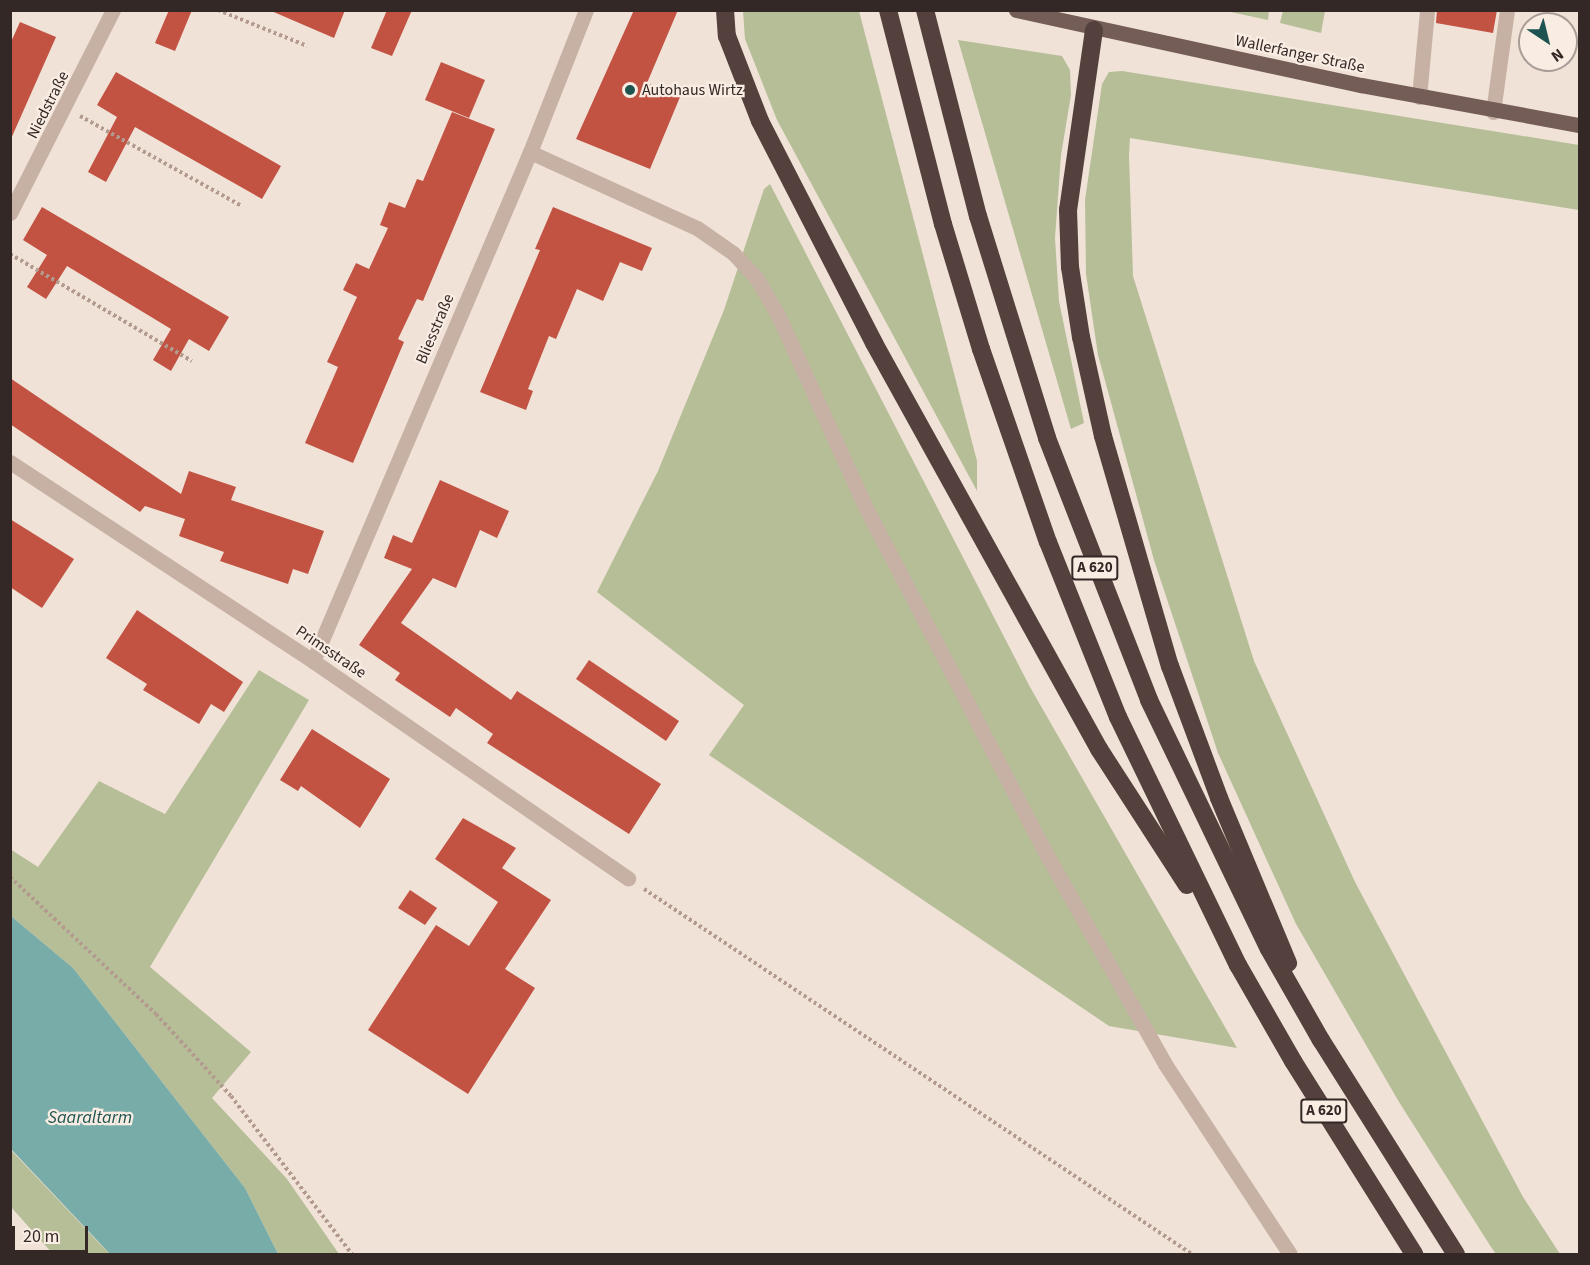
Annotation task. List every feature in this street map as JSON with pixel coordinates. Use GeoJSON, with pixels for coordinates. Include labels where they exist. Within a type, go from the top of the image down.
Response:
{"type":"FeatureCollection","features":[{"type":"Feature","properties":{"kind":"highway"},"geometry":{"type":"LineString","coordinates":[[725,10],[727,36],[760,121],[874,343],[1099,749],[1238,965]]}},
{"type":"Feature","properties":{"kind":"highway","name":"A 620"},"geometry":{"type":"LineString","coordinates":[[888,10],[981,349],[1044,532],[1118,717],[1238,965],[1305,1081],[1414,1254]]}},
{"type":"Feature","properties":{"kind":"highway","name":"A 620"},"geometry":{"type":"LineString","coordinates":[[925,10],[1017,349],[1078,527],[1149,700],[1203,818],[1269,949],[1321,1040],[1456,1254]]}},
{"type":"Feature","properties":{"kind":"highway"},"geometry":{"type":"LineString","coordinates":[[1094,30],[1068,210],[1070,267],[1081,338],[1103,436],[1170,666],[1219,798],[1321,1040]]}},
{"type":"Feature","properties":{"kind":"main road","name":"Wallerfanger Straße"},"geometry":{"type":"LineString","coordinates":[[1016,10],[1094,30],[1419,97],[1493,112],[1580,125]]}},
{"type":"Feature","properties":{"kind":"street","name":"Niedstraße"},"geometry":{"type":"LineString","coordinates":[[10,213],[66,109],[113,10]]}},
{"type":"Feature","properties":{"kind":"street","name":"Bliesstraße"},"geometry":{"type":"LineString","coordinates":[[313,661],[530,152],[586,10]]}},
{"type":"Feature","properties":{"kind":"street"},"geometry":{"type":"LineString","coordinates":[[1419,97],[1427,10]]}},
{"type":"Feature","properties":{"kind":"street"},"geometry":{"type":"LineString","coordinates":[[1493,112],[1507,10]]}},
{"type":"Feature","properties":{"kind":"street"},"geometry":{"type":"LineString","coordinates":[[530,152],[697,228],[734,253],[757,279],[778,315],[866,508],[1043,846],[1165,1064],[1290,1254]]}},
{"type":"Feature","properties":{"kind":"street","name":"Primsstraße"},"geometry":{"type":"LineString","coordinates":[[10,462],[313,661],[628,878]]}},
{"type":"Feature","properties":{"kind":"path"},"geometry":{"type":"LineString","coordinates":[[218,10],[307,46]]}},
{"type":"Feature","properties":{"kind":"path"},"geometry":{"type":"LineString","coordinates":[[66,109],[242,206]]}},
{"type":"Feature","properties":{"kind":"path"},"geometry":{"type":"LineString","coordinates":[[10,254],[192,361]]}},
{"type":"Feature","properties":{"kind":"path"},"geometry":{"type":"LineString","coordinates":[[10,877],[156,1014],[231,1096],[352,1254]]}},
{"type":"Feature","properties":{"kind":"path"},"geometry":{"type":"LineString","coordinates":[[628,878],[1192,1254]]}},
{"type":"Feature","properties":{"kind":"green space"},"geometry":{"type":"Polygon","coordinates":[[[743,11],[859,11],[977,461],[977,491],[777,120],[745,39],[743,11]]]}},
{"type":"Feature","properties":{"kind":"green space"},"geometry":{"type":"Polygon","coordinates":[[[1226,11],[1269,11],[1268,20],[1226,11]]]}},
{"type":"Feature","properties":{"kind":"green space"},"geometry":{"type":"Polygon","coordinates":[[[1283,11],[1325,11],[1321,33],[1280,23],[1283,11]]]}},
{"type":"Feature","properties":{"kind":"green space"},"geometry":{"type":"Polygon","coordinates":[[[958,40],[1062,56],[1070,70],[1071,95],[1061,155],[1055,238],[1059,301],[1084,423],[1071,429],[958,40]]]}},
{"type":"Feature","properties":{"kind":"green space"},"geometry":{"type":"Polygon","coordinates":[[[1122,71],[1579,145],[1579,210],[1130,138],[1129,155],[1133,276],[1254,661],[1355,882],[1523,1197],[1560,1254],[1496,1254],[1491,1247],[1399,1102],[1296,924],[1218,753],[1154,560],[1098,355],[1086,274],[1085,200],[1102,84],[1109,72],[1122,71]]]}},
{"type":"Feature","properties":{"kind":"green space"},"geometry":{"type":"Polygon","coordinates":[[[770,184],[1030,687],[1237,1048],[1109,1026],[709,755],[744,705],[597,592],[658,471],[724,310],[764,189],[770,184]]]}},
{"type":"Feature","properties":{"kind":"green space"},"geometry":{"type":"Polygon","coordinates":[[[259,670],[309,700],[150,967],[251,1052],[212,1098],[287,1179],[339,1254],[278,1254],[245,1188],[73,968],[11,916],[10,849],[38,867],[99,781],[165,814],[259,670]]]}},
{"type":"Feature","properties":{"kind":"green space"},"geometry":{"type":"Polygon","coordinates":[[[10,1149],[110,1254],[53,1254],[11,1207],[10,1149]]]}},
{"type":"Feature","properties":{"kind":"water","name":"Saaraltarm"},"geometry":{"type":"Polygon","coordinates":[[[11,916],[73,968],[245,1188],[278,1254],[110,1254],[11,1149],[11,916]]]}},
{"type":"Feature","properties":{"kind":"building"},"geometry":{"type":"Polygon","coordinates":[[[169,10],[192,10],[175,51],[155,43],[169,10]]]}},
{"type":"Feature","properties":{"kind":"building"},"geometry":{"type":"Polygon","coordinates":[[[269,10],[345,10],[334,38],[269,10]]]}},
{"type":"Feature","properties":{"kind":"building"},"geometry":{"type":"Polygon","coordinates":[[[387,10],[412,10],[392,56],[371,48],[387,10]]]}},
{"type":"Feature","properties":{"kind":"building","name":"Autohaus Wirtz"},"geometry":{"type":"Polygon","coordinates":[[[634,10],[678,10],[647,83],[680,97],[650,169],[576,139],[634,10]]]}},
{"type":"Feature","properties":{"kind":"building"},"geometry":{"type":"Polygon","coordinates":[[[1437,10],[1497,10],[1493,33],[1436,23],[1437,10]]]}},
{"type":"Feature","properties":{"kind":"building"},"geometry":{"type":"Polygon","coordinates":[[[20,22],[56,37],[10,141],[10,44],[20,22]]]}},
{"type":"Feature","properties":{"kind":"building"},"geometry":{"type":"Polygon","coordinates":[[[441,62],[485,80],[469,118],[425,100],[441,62]]]}},
{"type":"Feature","properties":{"kind":"building"},"geometry":{"type":"Polygon","coordinates":[[[116,72],[281,166],[262,199],[135,127],[106,182],[88,172],[117,117],[97,105],[116,72]]]}},
{"type":"Feature","properties":{"kind":"building"},"geometry":{"type":"Polygon","coordinates":[[[452,112],[495,129],[423,301],[417,299],[398,339],[404,342],[353,463],[305,443],[338,367],[327,362],[357,297],[343,290],[356,263],[369,269],[388,228],[380,225],[389,202],[405,208],[417,179],[423,181],[452,112]]]}},
{"type":"Feature","properties":{"kind":"building"},"geometry":{"type":"Polygon","coordinates":[[[42,207],[229,317],[209,351],[189,339],[171,371],[153,360],[171,329],[67,266],[46,299],[27,287],[47,255],[23,240],[42,207]]]}},
{"type":"Feature","properties":{"kind":"building"},"geometry":{"type":"Polygon","coordinates":[[[553,207],[652,248],[642,271],[620,262],[603,301],[577,289],[556,339],[549,336],[528,389],[533,391],[526,410],[480,392],[540,250],[535,249],[553,207]]]}},
{"type":"Feature","properties":{"kind":"building"},"geometry":{"type":"Polygon","coordinates":[[[10,378],[181,494],[189,471],[236,487],[231,500],[324,531],[308,574],[293,569],[288,584],[220,561],[224,552],[179,536],[185,519],[145,506],[140,512],[10,424],[10,378]]]}},
{"type":"Feature","properties":{"kind":"building"},"geometry":{"type":"Polygon","coordinates":[[[440,480],[509,511],[497,538],[480,530],[456,588],[433,578],[401,623],[511,700],[517,691],[661,784],[629,834],[487,743],[493,734],[456,708],[450,717],[395,680],[400,673],[359,645],[412,569],[384,558],[393,535],[412,543],[440,480]]]}},
{"type":"Feature","properties":{"kind":"building"},"geometry":{"type":"Polygon","coordinates":[[[10,519],[74,559],[42,608],[10,587],[10,519]]]}},
{"type":"Feature","properties":{"kind":"building"},"geometry":{"type":"Polygon","coordinates":[[[137,610],[243,682],[224,712],[211,704],[199,724],[143,690],[147,684],[106,658],[137,610]]]}},
{"type":"Feature","properties":{"kind":"building"},"geometry":{"type":"Polygon","coordinates":[[[589,660],[679,721],[666,741],[576,679],[589,660]]]}},
{"type":"Feature","properties":{"kind":"building"},"geometry":{"type":"Polygon","coordinates":[[[312,729],[390,779],[360,828],[301,786],[298,791],[280,780],[312,729]]]}},
{"type":"Feature","properties":{"kind":"building"},"geometry":{"type":"Polygon","coordinates":[[[463,818],[516,848],[502,868],[551,900],[505,969],[535,988],[468,1094],[368,1030],[436,925],[469,946],[498,902],[435,859],[463,818]]]}},
{"type":"Feature","properties":{"kind":"building"},"geometry":{"type":"Polygon","coordinates":[[[410,890],[437,908],[425,925],[398,908],[410,890]]]}},
{"type":"Feature","properties":{"kind":"place","name":"Autohaus Wirtz"},"geometry":{"type":"Point","coordinates":[630,90]}}]}
